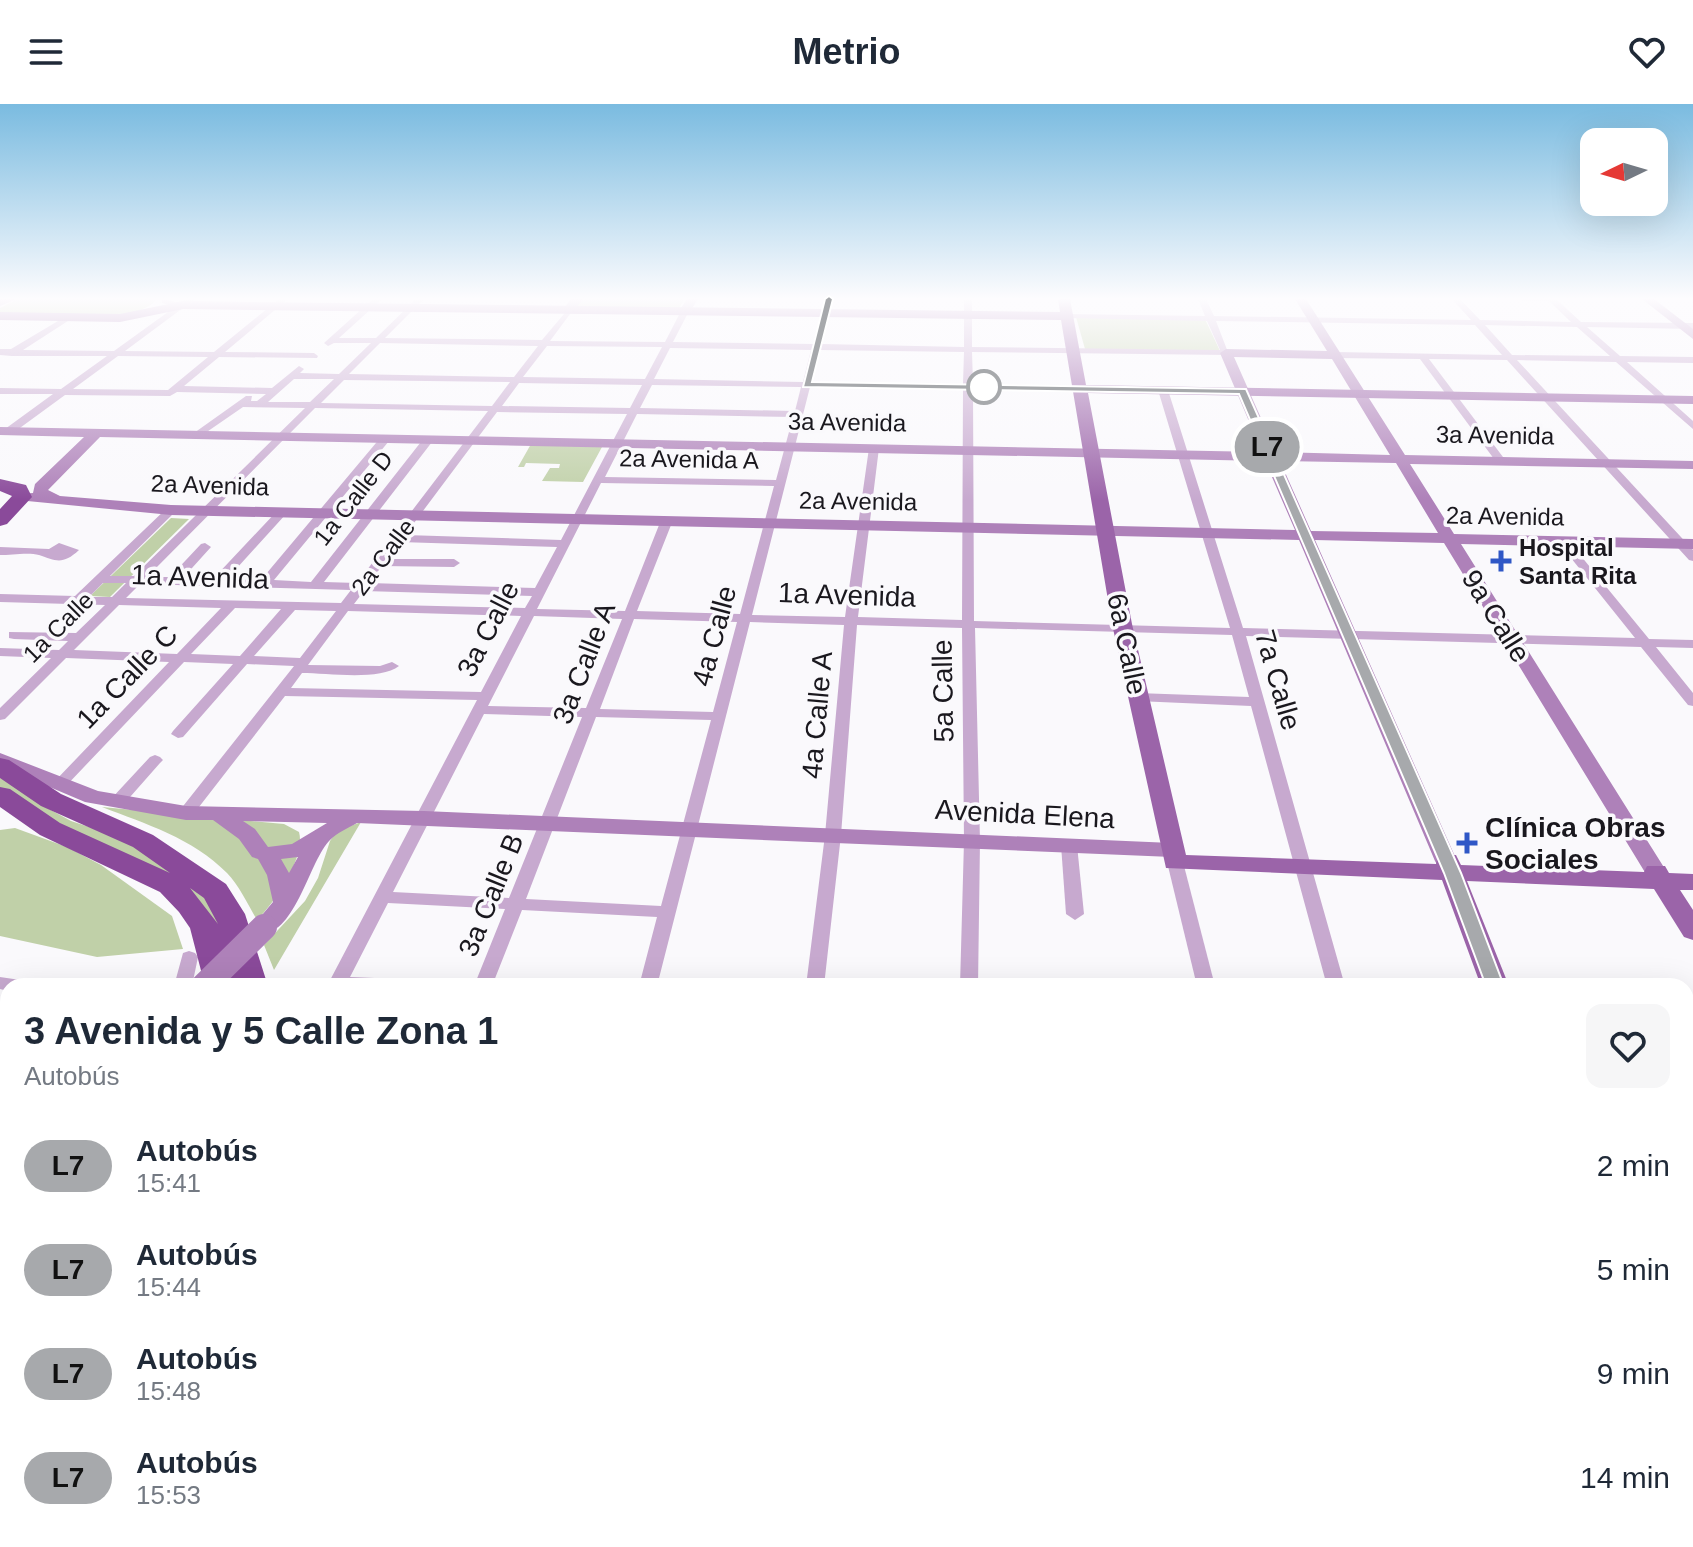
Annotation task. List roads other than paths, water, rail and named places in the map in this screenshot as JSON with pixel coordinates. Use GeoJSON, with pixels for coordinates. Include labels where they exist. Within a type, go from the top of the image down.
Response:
{"type":"FeatureCollection","features":[{"type":"Feature","properties":{"kind":"highway"},"geometry":{"type":"LineString","coordinates":[[0,520],[18,504],[8,493]]}},
{"type":"Feature","properties":{"kind":"highway"},"geometry":{"type":"LineString","coordinates":[[0,766],[51,800],[143,841],[215,891],[230,914],[250,978]]}},
{"type":"Feature","properties":{"kind":"highway"},"geometry":{"type":"LineString","coordinates":[[0,795],[50,829],[170,885],[190,905],[205,928],[219,978]]}},
{"type":"Feature","properties":{"kind":"main road","name":"6a Calle"},"geometry":{"type":"LineString","coordinates":[[1076,366],[1123,629],[1174,856]]}},
{"type":"Feature","properties":{"kind":"main road"},"geometry":{"type":"LineString","coordinates":[[1080,389],[1693,400]]}},
{"type":"Feature","properties":{"kind":"main road","name":"Avenida Elena"},"geometry":{"type":"LineString","coordinates":[[1174,856],[1657,875],[1693,871]]}},
{"type":"Feature","properties":{"kind":"main road"},"geometry":{"type":"LineString","coordinates":[[1449,867],[1492,978]]}},
{"type":"Feature","properties":{"kind":"main road","name":"Avenida Elena"},"geometry":{"type":"LineString","coordinates":[[1657,875],[1693,882]]}},
{"type":"Feature","properties":{"kind":"main road","name":"9a Calle"},"geometry":{"type":"LineString","coordinates":[[1657,875],[1693,931]]}},
{"type":"Feature","properties":{"kind":"street"},"geometry":{"type":"LineString","coordinates":[[4,431],[99,366]]}},
{"type":"Feature","properties":{"kind":"street"},"geometry":{"type":"LineString","coordinates":[[172,391],[203,366]]}},
{"type":"Feature","properties":{"kind":"street"},"geometry":{"type":"LineString","coordinates":[[260,404],[302,366]]}},
{"type":"Feature","properties":{"kind":"street","name":"1a Calle"},"geometry":{"type":"LineString","coordinates":[[0,716],[351,366]]}},
{"type":"Feature","properties":{"kind":"street","name":"2a Calle"},"geometry":{"type":"LineString","coordinates":[[186,813],[526,366]]}},
{"type":"Feature","properties":{"kind":"street","name":"3a Calle"},"geometry":{"type":"LineString","coordinates":[[340,978],[657,366]]}},
{"type":"Feature","properties":{"kind":"street","name":"4a Calle"},"geometry":{"type":"LineString","coordinates":[[650,978],[811,366]]}},
{"type":"Feature","properties":{"kind":"street","name":"5a Calle"},"geometry":{"type":"LineString","coordinates":[[968,366],[972,841],[969,978]]}},
{"type":"Feature","properties":{"kind":"street"},"geometry":{"type":"LineString","coordinates":[[1232,366],[1449,867]]}},
{"type":"Feature","properties":{"kind":"street","name":"9a Calle"},"geometry":{"type":"LineString","coordinates":[[1342,366],[1657,875]]}},
{"type":"Feature","properties":{"kind":"street"},"geometry":{"type":"LineString","coordinates":[[1429,366],[1501,461]]}},
{"type":"Feature","properties":{"kind":"street"},"geometry":{"type":"LineString","coordinates":[[1518,366],[1687,544],[1693,557]]}},
{"type":"Feature","properties":{"kind":"street"},"geometry":{"type":"LineString","coordinates":[[1626,366],[1693,426]]}},
{"type":"Feature","properties":{"kind":"street"},"geometry":{"type":"LineString","coordinates":[[291,376],[1080,389]]}},
{"type":"Feature","properties":{"kind":"street"},"geometry":{"type":"LineString","coordinates":[[198,435],[260,390]]}},
{"type":"Feature","properties":{"kind":"street","name":"7a Calle"},"geometry":{"type":"LineString","coordinates":[[1163,390],[1238,632],[1334,978]]}},
{"type":"Feature","properties":{"kind":"street"},"geometry":{"type":"LineString","coordinates":[[0,391],[275,391]]}},
{"type":"Feature","properties":{"kind":"street"},"geometry":{"type":"LineString","coordinates":[[241,404],[799,414]]}},
{"type":"Feature","properties":{"kind":"street","name":"3a Avenida"},"geometry":{"type":"LineString","coordinates":[[4,431],[1693,465]]}},
{"type":"Feature","properties":{"kind":"street"},"geometry":{"type":"LineString","coordinates":[[58,498],[46,496],[38,490],[57,467],[96,433]]}},
{"type":"Feature","properties":{"kind":"street"},"geometry":{"type":"LineString","coordinates":[[265,583],[385,439]]}},
{"type":"Feature","properties":{"kind":"street","name":"1a Calle D"},"geometry":{"type":"LineString","coordinates":[[315,585],[428,440]]}},
{"type":"Feature","properties":{"kind":"street","name":"4a Calle A"},"geometry":{"type":"LineString","coordinates":[[816,978],[833,835],[851,621],[874,448]]}},
{"type":"Feature","properties":{"kind":"street"},"geometry":{"type":"LineString","coordinates":[[8,493],[57,467]]}},
{"type":"Feature","properties":{"kind":"street","name":"2a Avenida A"},"geometry":{"type":"LineString","coordinates":[[597,480],[780,483]]}},
{"type":"Feature","properties":{"kind":"street","name":"2a Avenida"},"geometry":{"type":"LineString","coordinates":[[8,493],[171,510],[1687,544]]}},
{"type":"Feature","properties":{"kind":"street","name":"1a Calle"},"geometry":{"type":"LineString","coordinates":[[78,600],[171,510]]}},
{"type":"Feature","properties":{"kind":"street"},"geometry":{"type":"LineString","coordinates":[[218,581],[282,512]]}},
{"type":"Feature","properties":{"kind":"street","name":"3a Calle A"},"geometry":{"type":"LineString","coordinates":[[548,824],[667,520]]}},
{"type":"Feature","properties":{"kind":"street"},"geometry":{"type":"LineString","coordinates":[[397,538],[563,544]]}},
{"type":"Feature","properties":{"kind":"street"},"geometry":{"type":"LineString","coordinates":[[1563,541],[1693,702]]}},
{"type":"Feature","properties":{"kind":"street"},"geometry":{"type":"LineString","coordinates":[[171,545],[205,547],[174,580]]}},
{"type":"Feature","properties":{"kind":"street"},"geometry":{"type":"LineString","coordinates":[[0,551],[48,552]]}},
{"type":"Feature","properties":{"kind":"street"},"geometry":{"type":"LineString","coordinates":[[379,562],[454,563]]}},
{"type":"Feature","properties":{"kind":"street"},"geometry":{"type":"LineString","coordinates":[[99,579],[539,592]]}},
{"type":"Feature","properties":{"kind":"street","name":"1a Avenida"},"geometry":{"type":"LineString","coordinates":[[0,598],[1693,644]]}},
{"type":"Feature","properties":{"kind":"street","name":"1a Calle C"},"geometry":{"type":"LineString","coordinates":[[59,785],[232,604]]}},
{"type":"Feature","properties":{"kind":"street"},"geometry":{"type":"LineString","coordinates":[[178,734],[291,606]]}},
{"type":"Feature","properties":{"kind":"street"},"geometry":{"type":"LineString","coordinates":[[14,635],[80,637]]}},
{"type":"Feature","properties":{"kind":"street"},"geometry":{"type":"LineString","coordinates":[[0,652],[244,660],[375,670],[392,666]]}},
{"type":"Feature","properties":{"kind":"street"},"geometry":{"type":"LineString","coordinates":[[281,692],[482,703],[591,713],[720,716]]}},
{"type":"Feature","properties":{"kind":"street"},"geometry":{"type":"LineString","coordinates":[[1137,697],[1257,702]]}},
{"type":"Feature","properties":{"kind":"street","name":"Avenida Elena"},"geometry":{"type":"LineString","coordinates":[[0,759],[59,785],[117,802],[186,813],[265,815],[316,824],[354,816],[424,818],[1069,845],[1174,856]]}},
{"type":"Feature","properties":{"kind":"street"},"geometry":{"type":"LineString","coordinates":[[117,802],[155,760]]}},
{"type":"Feature","properties":{"kind":"street"},"geometry":{"type":"LineString","coordinates":[[247,834],[265,815]]}},
{"type":"Feature","properties":{"kind":"street","name":"Avenida Elena"},"geometry":{"type":"LineString","coordinates":[[221,816],[247,834],[260,852],[266,854],[298,850],[316,824]]}},
{"type":"Feature","properties":{"kind":"street"},"geometry":{"type":"LineString","coordinates":[[212,978],[285,903],[316,824]]}},
{"type":"Feature","properties":{"kind":"street","name":"3a Calle B"},"geometry":{"type":"LineString","coordinates":[[486,978],[548,824]]}},
{"type":"Feature","properties":{"kind":"street"},"geometry":{"type":"LineString","coordinates":[[1069,845],[1075,914]]}},
{"type":"Feature","properties":{"kind":"street"},"geometry":{"type":"LineString","coordinates":[[266,854],[279,875],[285,903]]}},
{"type":"Feature","properties":{"kind":"street","name":"6a Calle"},"geometry":{"type":"LineString","coordinates":[[1174,856],[1204,978]]}},
{"type":"Feature","properties":{"kind":"street"},"geometry":{"type":"LineString","coordinates":[[383,897],[668,912]]}},
{"type":"Feature","properties":{"kind":"street"},"geometry":{"type":"LineString","coordinates":[[185,978],[189,957]]}},
{"type":"Feature","properties":{"kind":"place","name":"Hospital Santa Rita"},"geometry":{"type":"Point","coordinates":[1501,561]}},
{"type":"Feature","properties":{"kind":"place","name":"Clínica Obras Sociales"},"geometry":{"type":"Point","coordinates":[1467,843]}}]}
